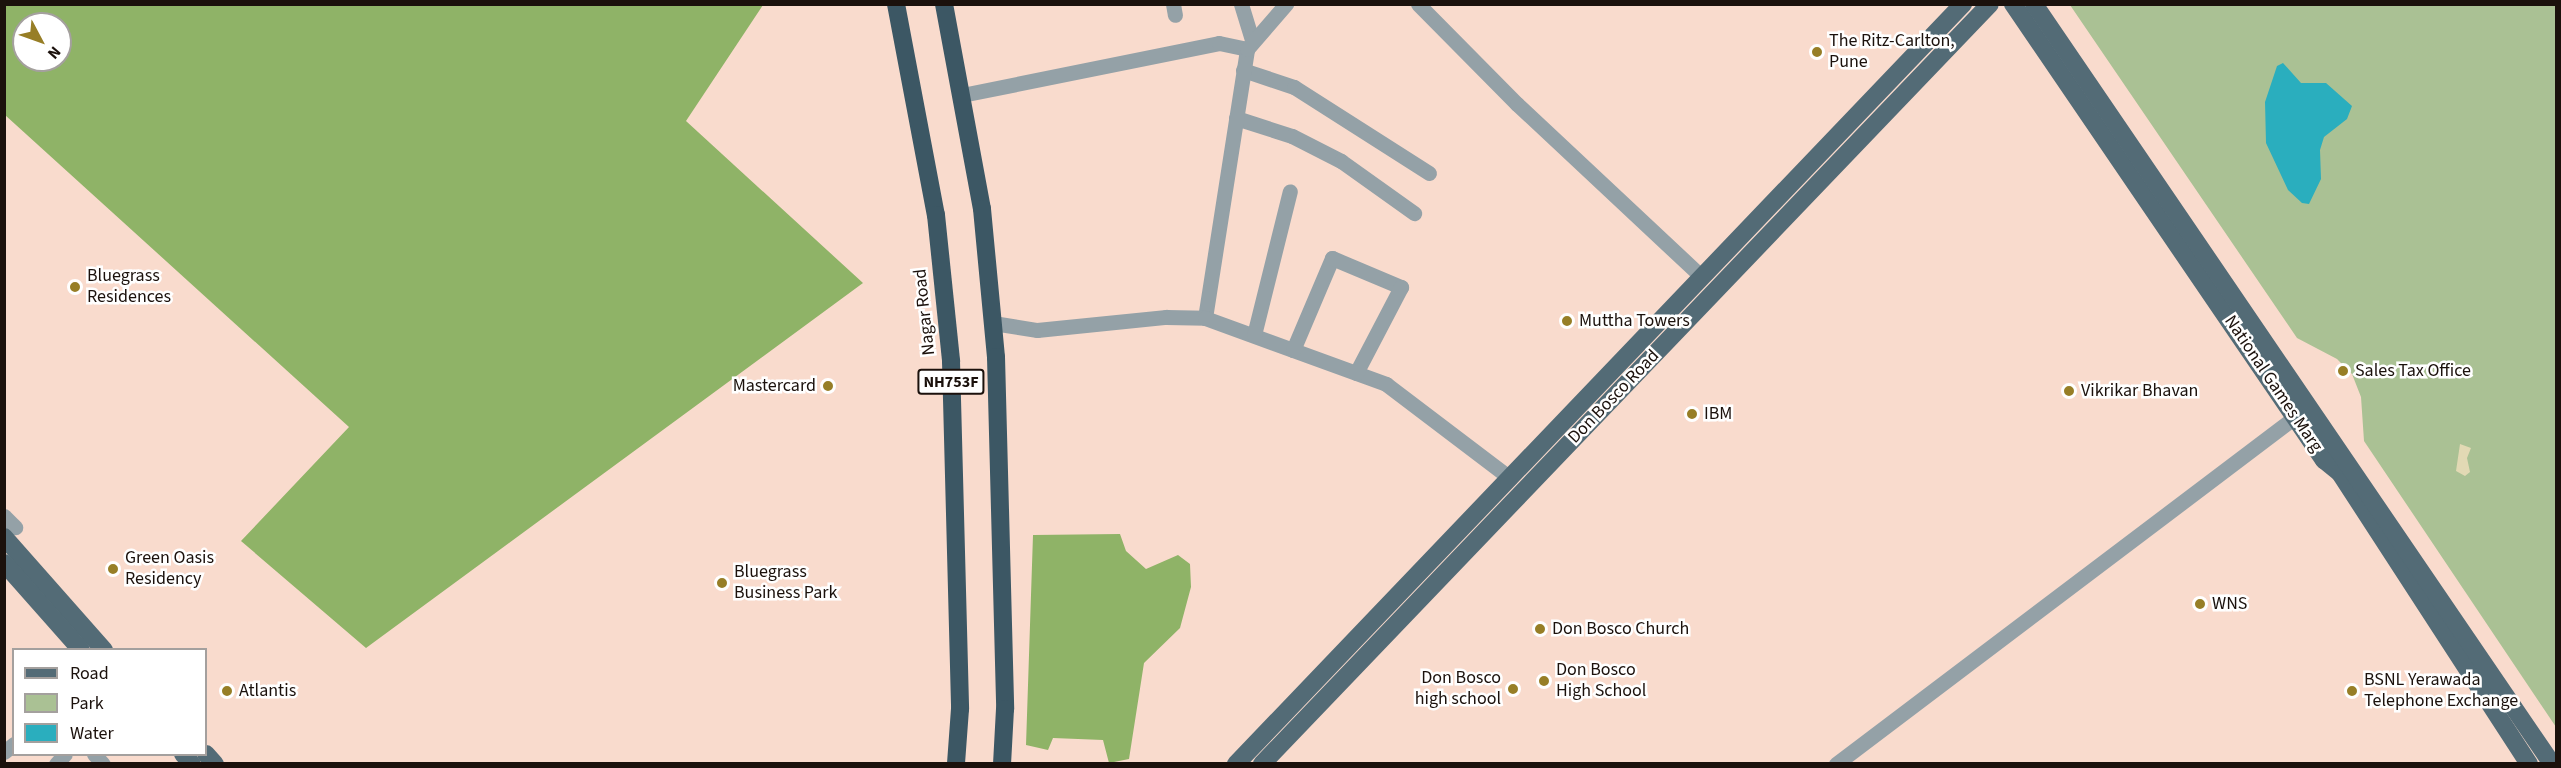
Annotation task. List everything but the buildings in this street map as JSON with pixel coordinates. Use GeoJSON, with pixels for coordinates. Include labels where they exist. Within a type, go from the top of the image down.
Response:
{"type":"FeatureCollection","features":[{"type":"Feature","properties":{"kind":"highway","name":"Nagar Road"},"geometry":{"type":"LineString","coordinates":[[896,4],[936,215],[951,361],[960,709],[956,764]]}},
{"type":"Feature","properties":{"kind":"highway","name":"NH753F"},"geometry":{"type":"LineString","coordinates":[[944,4],[982,209],[993,323],[1005,709],[1002,764]]}},
{"type":"Feature","properties":{"kind":"main road","name":"Don Bosco Road"},"geometry":{"type":"LineString","coordinates":[[1236,764],[1963,4]]}},
{"type":"Feature","properties":{"kind":"main road","name":"Don Bosco Road"},"geometry":{"type":"LineString","coordinates":[[1262,764],[1990,4]]}},
{"type":"Feature","properties":{"kind":"main road","name":"National Games Marg"},"geometry":{"type":"LineString","coordinates":[[2013,4],[2324,460],[2344,469],[2552,764]]}},
{"type":"Feature","properties":{"kind":"main road"},"geometry":{"type":"LineString","coordinates":[[2024,4],[2071,66],[2344,469]]}},
{"type":"Feature","properties":{"kind":"main road"},"geometry":{"type":"LineString","coordinates":[[2034,4],[2071,66]]}},
{"type":"Feature","properties":{"kind":"main road","name":"National Games Marg"},"geometry":{"type":"LineString","coordinates":[[2043,4],[2348,447],[2344,469],[2529,764]]}},
{"type":"Feature","properties":{"kind":"main road"},"geometry":{"type":"LineString","coordinates":[[8,527],[102,648]]}},
{"type":"Feature","properties":{"kind":"main road"},"geometry":{"type":"LineString","coordinates":[[4,563],[79,648]]}},
{"type":"Feature","properties":{"kind":"street"},"geometry":{"type":"LineString","coordinates":[[1205,318],[1243,70],[1249,44],[1240,4]]}},
{"type":"Feature","properties":{"kind":"street"},"geometry":{"type":"LineString","coordinates":[[962,95],[1219,43],[1249,44],[1286,4]]}},
{"type":"Feature","properties":{"kind":"street"},"geometry":{"type":"LineString","coordinates":[[1418,4],[1517,104],[1702,278]]}},
{"type":"Feature","properties":{"kind":"street"},"geometry":{"type":"LineString","coordinates":[[1243,70],[1294,87],[1429,173]]}},
{"type":"Feature","properties":{"kind":"street"},"geometry":{"type":"LineString","coordinates":[[1236,118],[1293,136],[1341,161],[1414,213]]}},
{"type":"Feature","properties":{"kind":"street"},"geometry":{"type":"LineString","coordinates":[[1254,335],[1290,191]]}},
{"type":"Feature","properties":{"kind":"street"},"geometry":{"type":"LineString","coordinates":[[1293,350],[1332,258],[1401,287],[1356,373]]}},
{"type":"Feature","properties":{"kind":"street"},"geometry":{"type":"LineString","coordinates":[[993,323],[1037,330],[1166,318],[1205,318],[1356,373],[1397,391],[1510,478]]}},
{"type":"Feature","properties":{"kind":"street"},"geometry":{"type":"LineString","coordinates":[[1836,764],[2295,417]]}},
{"type":"Feature","properties":{"kind":"green space"},"geometry":{"type":"Polygon","coordinates":[[[4,5],[763,5],[686,121],[863,283],[366,648],[241,541],[349,427],[5,115],[4,5]]]}},
{"type":"Feature","properties":{"kind":"green space"},"geometry":{"type":"Polygon","coordinates":[[[2070,5],[2556,5],[2556,727],[2364,441],[2361,397],[2352,374],[2337,359],[2297,338],[2070,5]]]}},
{"type":"Feature","properties":{"kind":"green space"},"geometry":{"type":"Polygon","coordinates":[[[1120,534],[1126,551],[1146,569],[1178,555],[1190,564],[1191,587],[1180,628],[1144,663],[1129,759],[1109,763],[1103,740],[1053,738],[1048,750],[1026,745],[1033,535],[1120,534]]]}},
{"type":"Feature","properties":{"kind":"sand"},"geometry":{"type":"Polygon","coordinates":[[[2460,444],[2471,448],[2467,458],[2470,472],[2465,476],[2456,471],[2460,444]]]}},
{"type":"Feature","properties":{"kind":"water"},"geometry":{"type":"Polygon","coordinates":[[[2283,63],[2301,83],[2326,83],[2352,106],[2347,119],[2324,137],[2320,150],[2321,179],[2309,204],[2302,203],[2288,190],[2266,143],[2265,102],[2277,66],[2283,63]]]}},
{"type":"Feature","properties":{"kind":"place","name":"The Ritz-Carlton, Pune"},"geometry":{"type":"Point","coordinates":[1817,52]}},
{"type":"Feature","properties":{"kind":"place","name":"Bluegrass Residences"},"geometry":{"type":"Point","coordinates":[75,287]}},
{"type":"Feature","properties":{"kind":"place","name":"Muttha Towers"},"geometry":{"type":"Point","coordinates":[1567,321]}},
{"type":"Feature","properties":{"kind":"place","name":"Sales Tax Office"},"geometry":{"type":"Point","coordinates":[2343,371]}},
{"type":"Feature","properties":{"kind":"place","name":"Mastercard"},"geometry":{"type":"Point","coordinates":[828,386]}},
{"type":"Feature","properties":{"kind":"place","name":"Vikrikar Bhavan"},"geometry":{"type":"Point","coordinates":[2069,391]}},
{"type":"Feature","properties":{"kind":"place","name":"IBM"},"geometry":{"type":"Point","coordinates":[1692,414]}},
{"type":"Feature","properties":{"kind":"place","name":"Green Oasis Residency"},"geometry":{"type":"Point","coordinates":[113,569]}},
{"type":"Feature","properties":{"kind":"place","name":"Bluegrass Business Park"},"geometry":{"type":"Point","coordinates":[722,583]}},
{"type":"Feature","properties":{"kind":"place","name":"WNS"},"geometry":{"type":"Point","coordinates":[2200,604]}},
{"type":"Feature","properties":{"kind":"place","name":"Don Bosco Church"},"geometry":{"type":"Point","coordinates":[1540,629]}},
{"type":"Feature","properties":{"kind":"place","name":"Don Bosco High School"},"geometry":{"type":"Point","coordinates":[1544,681]}},
{"type":"Feature","properties":{"kind":"place","name":"Don Bosco high school"},"geometry":{"type":"Point","coordinates":[1513,689]}},
{"type":"Feature","properties":{"kind":"place","name":"Atlantis"},"geometry":{"type":"Point","coordinates":[227,691]}},
{"type":"Feature","properties":{"kind":"place","name":"BSNL Yerawada Telephone Exchange"},"geometry":{"type":"Point","coordinates":[2352,691]}}]}
